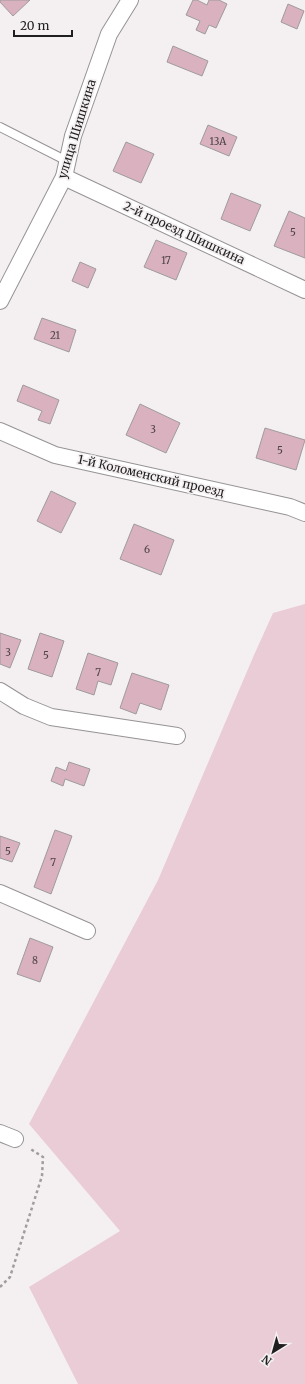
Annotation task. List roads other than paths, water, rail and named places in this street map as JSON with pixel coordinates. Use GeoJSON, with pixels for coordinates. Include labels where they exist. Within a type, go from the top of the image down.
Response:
{"type":"FeatureCollection","features":[{"type":"Feature","properties":{"kind":"street","name":"улица Шишкина"},"geometry":{"type":"LineString","coordinates":[[0,301],[64,177],[73,136],[109,34],[130,0]]}},
{"type":"Feature","properties":{"kind":"street","name":"2-й проезд Шишкина"},"geometry":{"type":"LineString","coordinates":[[64,177],[305,290]]}},
{"type":"Feature","properties":{"kind":"street","name":"1-й Коломенский проезд"},"geometry":{"type":"LineString","coordinates":[[0,431],[55,455],[290,507],[305,513]]}},
{"type":"Feature","properties":{"kind":"street"},"geometry":{"type":"LineString","coordinates":[[0,691],[24,706],[51,717],[177,736]]}},
{"type":"Feature","properties":{"kind":"street"},"geometry":{"type":"LineString","coordinates":[[0,893],[87,931]]}},
{"type":"Feature","properties":{"kind":"street"},"geometry":{"type":"LineString","coordinates":[[0,1133],[15,1139]]}},
{"type":"Feature","properties":{"kind":"lane"},"geometry":{"type":"LineString","coordinates":[[0,127],[67,161]]}}]}
